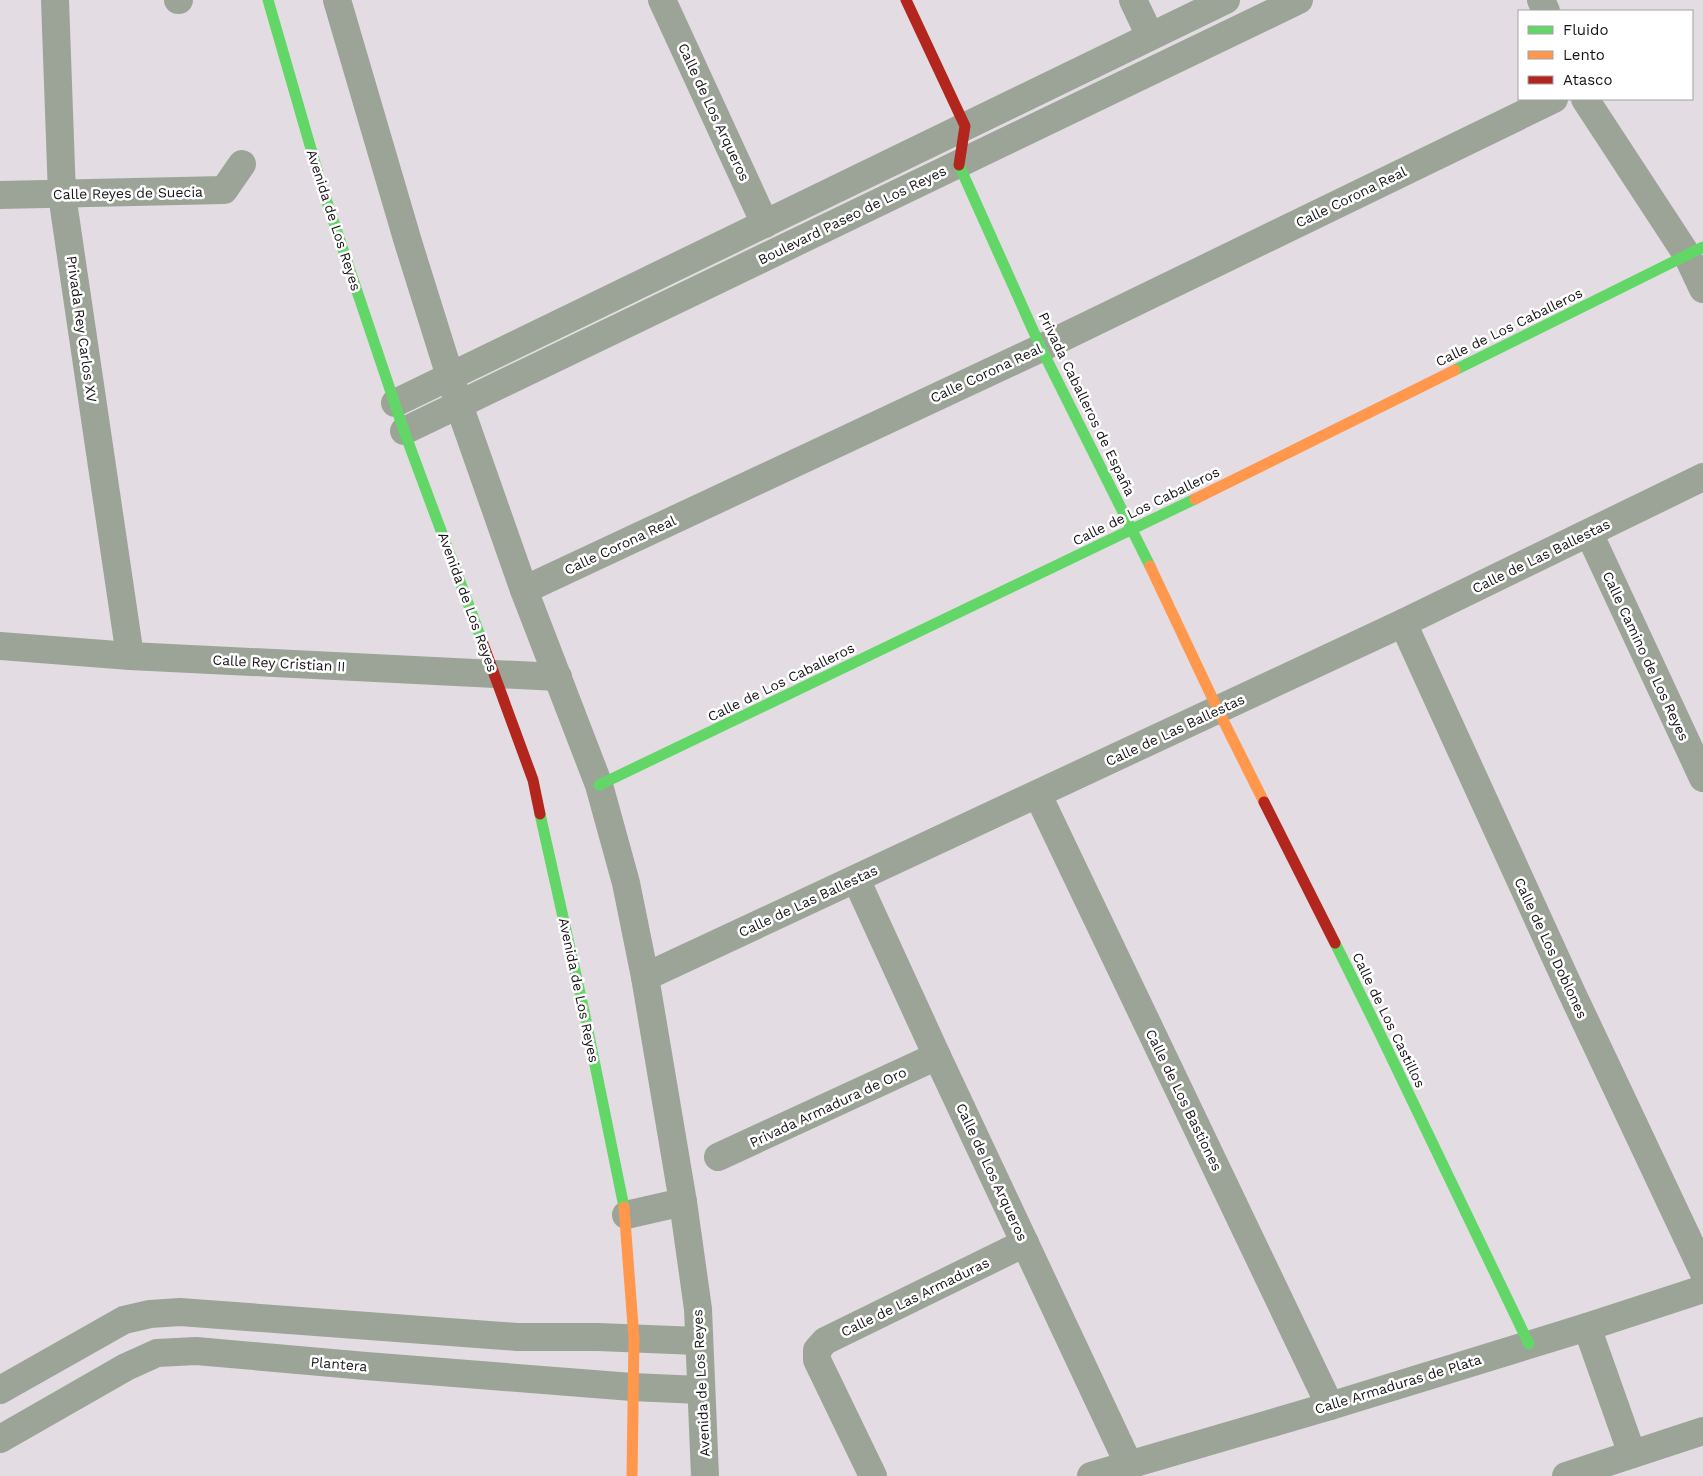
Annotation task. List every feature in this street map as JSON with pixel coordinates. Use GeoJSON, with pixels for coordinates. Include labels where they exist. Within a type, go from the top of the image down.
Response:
{"type":"FeatureCollection","features":[{"type":"Feature","properties":{"kind":"street","name":"Privada Rey Carlos XV"},"geometry":{"type":"LineString","coordinates":[[55,0],[62,195],[130,656]]}},
{"type":"Feature","properties":{"kind":"street","name":"Avenida de Los Reyes"},"geometry":{"type":"LineString","coordinates":[[268,0],[322,187],[404,431],[533,780],[626,1215],[634,1339],[632,1476]]}},
{"type":"Feature","properties":{"kind":"street","name":"Avenida de Los Reyes"},"geometry":{"type":"LineString","coordinates":[[337,0],[408,242],[459,405],[524,590],[599,785],[626,883],[645,978],[683,1202],[698,1310],[705,1476]]}},
{"type":"Feature","properties":{"kind":"street","name":"Calle de Los Arqueros"},"geometry":{"type":"LineString","coordinates":[[662,0],[765,224]]}},
{"type":"Feature","properties":{"kind":"street"},"geometry":{"type":"LineString","coordinates":[[906,0],[965,126],[959,164]]}},
{"type":"Feature","properties":{"kind":"street"},"geometry":{"type":"LineString","coordinates":[[1133,0],[1150,36]]}},
{"type":"Feature","properties":{"kind":"street"},"geometry":{"type":"LineString","coordinates":[[395,403],[1226,0]]}},
{"type":"Feature","properties":{"kind":"street","name":"Boulevard Paseo de Los Reyes"},"geometry":{"type":"LineString","coordinates":[[404,431],[1299,0]]}},
{"type":"Feature","properties":{"kind":"street","name":"Calle Corona Real"},"geometry":{"type":"LineString","coordinates":[[524,590],[1041,348],[1552,100]]}},
{"type":"Feature","properties":{"kind":"street"},"geometry":{"type":"LineString","coordinates":[[1586,100],[1695,251],[1703,289]]}},
{"type":"Feature","properties":{"kind":"street","name":"Calle Reyes de Suecia"},"geometry":{"type":"LineString","coordinates":[[0,195],[224,190],[242,164]]}},
{"type":"Feature","properties":{"kind":"street","name":"Privada Caballeros de España"},"geometry":{"type":"LineString","coordinates":[[959,164],[1041,348],[1133,530],[1218,710]]}},
{"type":"Feature","properties":{"kind":"street","name":"Calle de Los Caballeros"},"geometry":{"type":"LineString","coordinates":[[599,785],[1133,530],[1695,251]]}},
{"type":"Feature","properties":{"kind":"street","name":"Calle de Las Ballestas"},"geometry":{"type":"LineString","coordinates":[[645,978],[1403,623],[1703,478]]}},
{"type":"Feature","properties":{"kind":"street","name":"Calle Camino de Los Reyes"},"geometry":{"type":"LineString","coordinates":[[1589,534],[1703,778]]}},
{"type":"Feature","properties":{"kind":"street","name":"Calle de Los Doblones"},"geometry":{"type":"LineString","coordinates":[[1403,623],[1570,989],[1703,1271]]}},
{"type":"Feature","properties":{"kind":"street","name":"Calle Rey Cristian II"},"geometry":{"type":"LineString","coordinates":[[0,646],[130,656],[558,677]]}},
{"type":"Feature","properties":{"kind":"street","name":"Calle de Los Castillos"},"geometry":{"type":"LineString","coordinates":[[1218,710],[1378,1031],[1529,1344]]}},
{"type":"Feature","properties":{"kind":"street","name":"Calle de Los Bastiones"},"geometry":{"type":"LineString","coordinates":[[1038,795],[1330,1406]]}},
{"type":"Feature","properties":{"kind":"street","name":"Calle de Los Arqueros"},"geometry":{"type":"LineString","coordinates":[[856,878],[937,1056],[1129,1465]]}},
{"type":"Feature","properties":{"kind":"street","name":"Privada Armadura de Oro"},"geometry":{"type":"LineString","coordinates":[[718,1157],[937,1056]]}},
{"type":"Feature","properties":{"kind":"street"},"geometry":{"type":"LineString","coordinates":[[626,1215],[683,1202]]}},
{"type":"Feature","properties":{"kind":"street","name":"Calle de Las Armaduras"},"geometry":{"type":"LineString","coordinates":[[873,1476],[817,1360],[817,1350],[825,1341],[1025,1243]]}},
{"type":"Feature","properties":{"kind":"street","name":"Calle Armaduras de Plata"},"geometry":{"type":"LineString","coordinates":[[1091,1476],[1330,1406],[1588,1327],[1703,1289]]}},
{"type":"Feature","properties":{"kind":"street"},"geometry":{"type":"LineString","coordinates":[[0,1390],[124,1320],[150,1314],[180,1312],[517,1337],[598,1337],[698,1342]]}},
{"type":"Feature","properties":{"kind":"street"},"geometry":{"type":"LineString","coordinates":[[366,1366],[378,1326]]}},
{"type":"Feature","properties":{"kind":"street"},"geometry":{"type":"LineString","coordinates":[[1588,1327],[1632,1454]]}},
{"type":"Feature","properties":{"kind":"street","name":"Plantera"},"geometry":{"type":"LineString","coordinates":[[0,1439],[126,1367],[157,1353],[196,1351],[632,1387],[700,1390]]}},
{"type":"Feature","properties":{"kind":"street"},"geometry":{"type":"LineString","coordinates":[[1576,1474],[1703,1430]]}},
{"type":"Feature","properties":{"kind":"traffic: fast"},"geometry":{"type":"LineString","coordinates":[[268,0],[322,187],[404,431],[482,641]]}},
{"type":"Feature","properties":{"kind":"traffic: fast"},"geometry":{"type":"LineString","coordinates":[[959,165],[1041,348],[1150,566]]}},
{"type":"Feature","properties":{"kind":"traffic: fast"},"geometry":{"type":"LineString","coordinates":[[1455,370],[1703,247]]}},
{"type":"Feature","properties":{"kind":"traffic: fast"},"geometry":{"type":"LineString","coordinates":[[599,785],[1195,499]]}},
{"type":"Feature","properties":{"kind":"traffic: fast"},"geometry":{"type":"LineString","coordinates":[[540,814],[584,1011],[624,1207]]}},
{"type":"Feature","properties":{"kind":"traffic: fast"},"geometry":{"type":"LineString","coordinates":[[1335,943],[1529,1344]]}},
{"type":"Feature","properties":{"kind":"traffic: slow"},"geometry":{"type":"LineString","coordinates":[[1195,499],[1455,370]]}},
{"type":"Feature","properties":{"kind":"traffic: slow"},"geometry":{"type":"LineString","coordinates":[[1150,566],[1264,802]]}},
{"type":"Feature","properties":{"kind":"traffic: slow"},"geometry":{"type":"LineString","coordinates":[[624,1207],[634,1339],[632,1476]]}},
{"type":"Feature","properties":{"kind":"traffic: jam"},"geometry":{"type":"LineString","coordinates":[[906,0],[965,126],[959,165]]}},
{"type":"Feature","properties":{"kind":"traffic: jam"},"geometry":{"type":"LineString","coordinates":[[482,641],[533,780],[540,814]]}},
{"type":"Feature","properties":{"kind":"traffic: jam"},"geometry":{"type":"LineString","coordinates":[[1264,802],[1335,943]]}}]}
